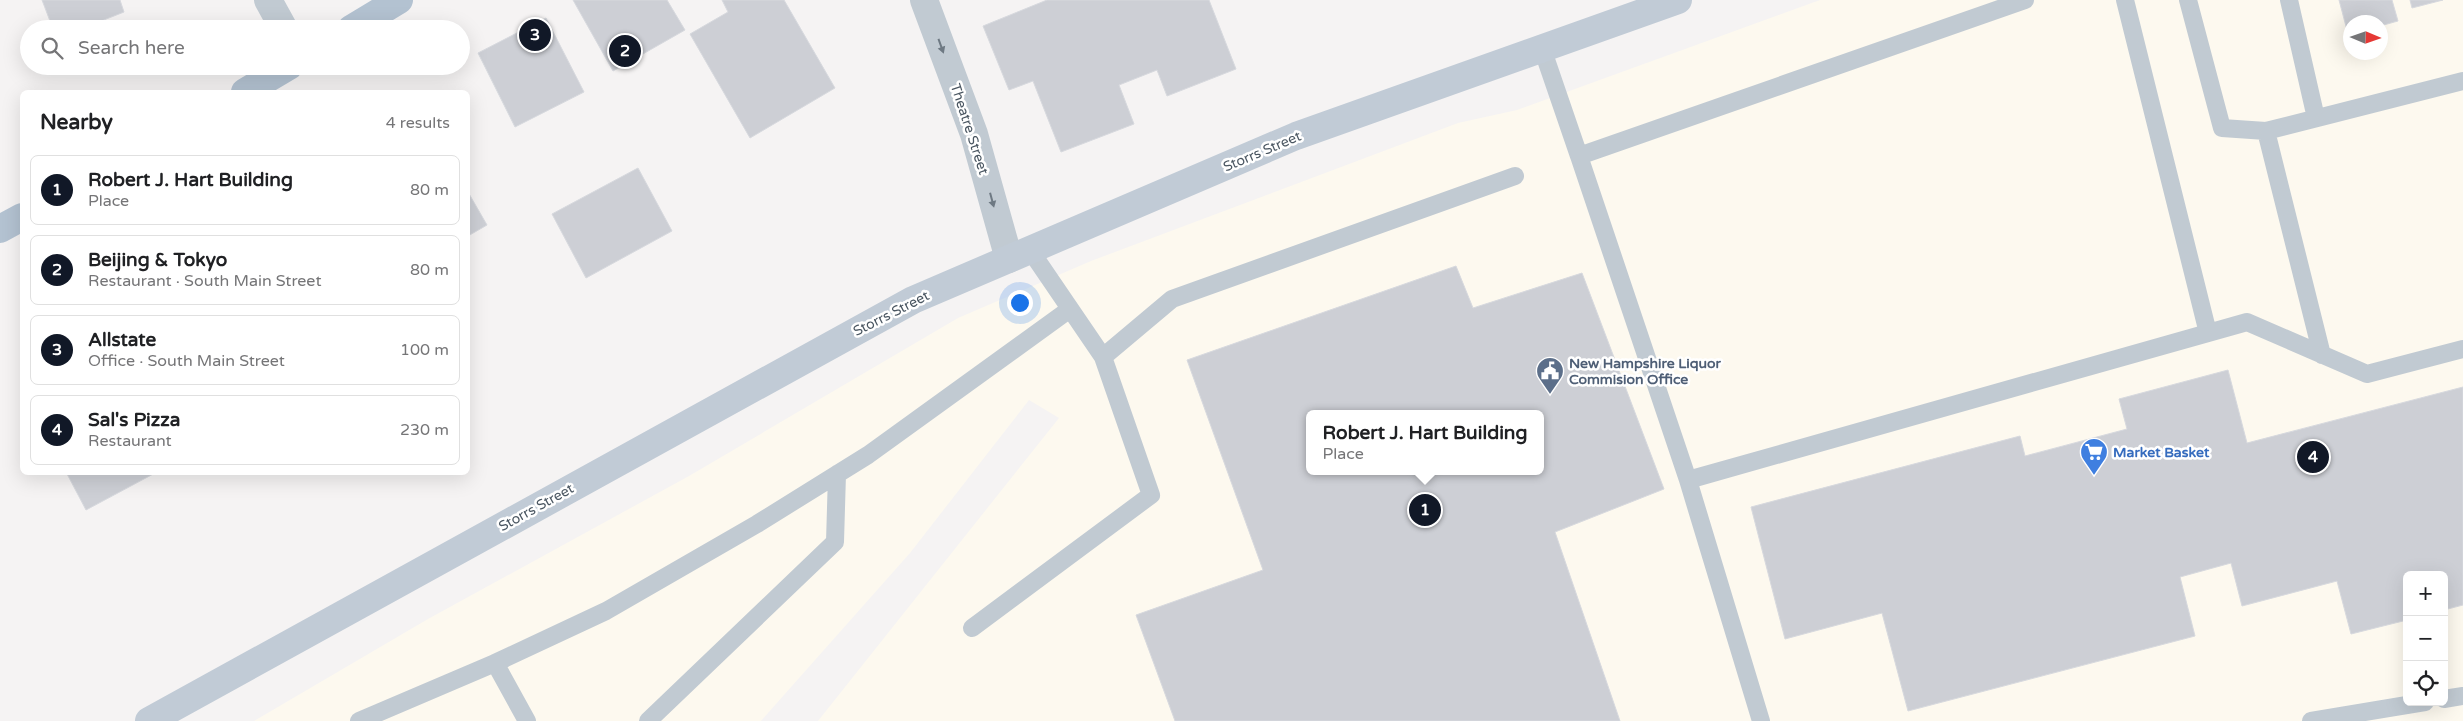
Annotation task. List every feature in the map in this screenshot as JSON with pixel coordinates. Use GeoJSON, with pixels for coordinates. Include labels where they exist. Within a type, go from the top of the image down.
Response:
{"type":"FeatureCollection","features":[{"type":"Feature","properties":{"kind":"main road"},"geometry":{"type":"LineString","coordinates":[[366,20],[399,0]]}},
{"type":"Feature","properties":{"kind":"main road"},"geometry":{"type":"LineString","coordinates":[[248,90],[273,75]]}},
{"type":"Feature","properties":{"kind":"main road"},"geometry":{"type":"LineString","coordinates":[[0,229],[20,218]]}},
{"type":"Feature","properties":{"kind":"street"},"geometry":{"type":"LineString","coordinates":[[268,0],[279,20]]}},
{"type":"Feature","properties":{"kind":"street","name":"Theatre Street"},"geometry":{"type":"LineString","coordinates":[[924,0],[1019,255]]}},
{"type":"Feature","properties":{"kind":"street","name":"Storrs Street"},"geometry":{"type":"LineString","coordinates":[[149,721],[913,300],[1296,136],[1678,0]]}},
{"type":"Feature","properties":{"kind":"lane"},"geometry":{"type":"LineString","coordinates":[[1579,156],[2025,0]]}},
{"type":"Feature","properties":{"kind":"lane"},"geometry":{"type":"LineString","coordinates":[[2125,0],[2208,333]]}},
{"type":"Feature","properties":{"kind":"lane"},"geometry":{"type":"LineString","coordinates":[[2188,0],[2222,128],[2266,131],[2463,81]]}},
{"type":"Feature","properties":{"kind":"lane"},"geometry":{"type":"LineString","coordinates":[[2289,0],[2316,118]]}},
{"type":"Feature","properties":{"kind":"lane"},"geometry":{"type":"LineString","coordinates":[[1542,48],[1688,480],[1761,721]]}},
{"type":"Feature","properties":{"kind":"lane"},"geometry":{"type":"LineString","coordinates":[[2266,131],[2322,354]]}},
{"type":"Feature","properties":{"kind":"lane"},"geometry":{"type":"LineString","coordinates":[[1103,357],[1172,298],[1515,176]]}},
{"type":"Feature","properties":{"kind":"lane"},"geometry":{"type":"LineString","coordinates":[[972,628],[1151,495],[1103,357],[1070,310],[1019,255]]}},
{"type":"Feature","properties":{"kind":"lane"},"geometry":{"type":"LineString","coordinates":[[359,721],[495,663],[606,611],[757,524],[868,455],[1070,310]]}},
{"type":"Feature","properties":{"kind":"lane"},"geometry":{"type":"LineString","coordinates":[[1688,480],[2247,322],[2367,374],[2463,349]]}},
{"type":"Feature","properties":{"kind":"lane"},"geometry":{"type":"LineString","coordinates":[[648,721],[835,542],[836,474]]}},
{"type":"Feature","properties":{"kind":"lane"},"geometry":{"type":"LineString","coordinates":[[495,663],[527,721]]}},
{"type":"Feature","properties":{"kind":"lane"},"geometry":{"type":"LineString","coordinates":[[2448,698],[2463,696]]}},
{"type":"Feature","properties":{"kind":"lane"},"geometry":{"type":"LineString","coordinates":[[2311,721],[2403,706]]}},
{"type":"Feature","properties":{"kind":"shaded area"},"geometry":{"type":"Polygon","coordinates":[[[1820,0],[2463,0],[2463,721],[818,721],[1059,418],[1029,400],[910,553],[761,721],[254,721],[428,619],[689,476],[958,318],[1091,261],[1458,123],[1517,110],[1820,0]]]}},
{"type":"Feature","properties":{"kind":"building"},"geometry":{"type":"Polygon","coordinates":[[[42,0],[120,0],[124,12],[104,20],[50,20],[42,0]]]}},
{"type":"Feature","properties":{"kind":"building"},"geometry":{"type":"Polygon","coordinates":[[[573,0],[667,0],[685,30],[613,71],[573,0]]]}},
{"type":"Feature","properties":{"kind":"building"},"geometry":{"type":"Polygon","coordinates":[[[722,0],[784,0],[835,88],[750,138],[690,34],[728,12],[722,0]]]}},
{"type":"Feature","properties":{"kind":"building"},"geometry":{"type":"Polygon","coordinates":[[[1047,0],[1209,0],[1236,69],[1167,96],[1157,70],[1119,85],[1134,124],[1061,152],[1033,81],[1009,90],[983,26],[1047,0]]]}},
{"type":"Feature","properties":{"kind":"building"},"geometry":{"type":"Polygon","coordinates":[[[2339,0],[2392,0],[2398,21],[2388,24],[2388,15],[2343,15],[2339,0]]]}},
{"type":"Feature","properties":{"kind":"building"},"geometry":{"type":"Polygon","coordinates":[[[2410,0],[2443,0],[2412,8],[2410,0]]]}},
{"type":"Feature","properties":{"kind":"building"},"geometry":{"type":"Polygon","coordinates":[[[546,18],[584,92],[515,127],[478,53],[546,18]]]}},
{"type":"Feature","properties":{"kind":"building"},"geometry":{"type":"Polygon","coordinates":[[[638,168],[672,231],[586,278],[552,214],[638,168]]]}},
{"type":"Feature","properties":{"kind":"building"},"geometry":{"type":"Polygon","coordinates":[[[470,195],[487,225],[470,235],[470,195]]]}},
{"type":"Feature","properties":{"kind":"building"},"geometry":{"type":"Polygon","coordinates":[[[1456,266],[1473,308],[1582,273],[1664,489],[1555,532],[1620,721],[1175,721],[1136,615],[1263,570],[1187,360],[1456,266]]]}},
{"type":"Feature","properties":{"kind":"building"},"geometry":{"type":"Polygon","coordinates":[[[2228,370],[2247,443],[2463,387],[2463,605],[2448,609],[2448,571],[2403,571],[2403,621],[2351,634],[2337,581],[2242,606],[2231,563],[2180,577],[2195,636],[1908,711],[1882,613],[1785,639],[1751,507],[2020,436],[2025,456],[2127,429],[2119,399],[2228,370]]]}},
{"type":"Feature","properties":{"kind":"building"},"geometry":{"type":"Polygon","coordinates":[[[68,475],[151,475],[86,510],[68,475]]]}},
{"type":"Feature","properties":{"kind":"place","name":"Allstate"},"geometry":{"type":"Point","coordinates":[535,35]}},
{"type":"Feature","properties":{"kind":"place","name":"Beijing & Tokyo"},"geometry":{"type":"Point","coordinates":[625,51]}},
{"type":"Feature","properties":{"kind":"place","name":"New Hampshire Liquor Commision Office"},"geometry":{"type":"Point","coordinates":[1550,395]}},
{"type":"Feature","properties":{"kind":"place","name":"Sal's Pizza"},"geometry":{"type":"Point","coordinates":[2313,457]}},
{"type":"Feature","properties":{"kind":"place","name":"Market Basket"},"geometry":{"type":"Point","coordinates":[2094,476]}},
{"type":"Feature","properties":{"kind":"place","name":"Robert J. Hart Building"},"geometry":{"type":"Point","coordinates":[1425,510]}}]}
